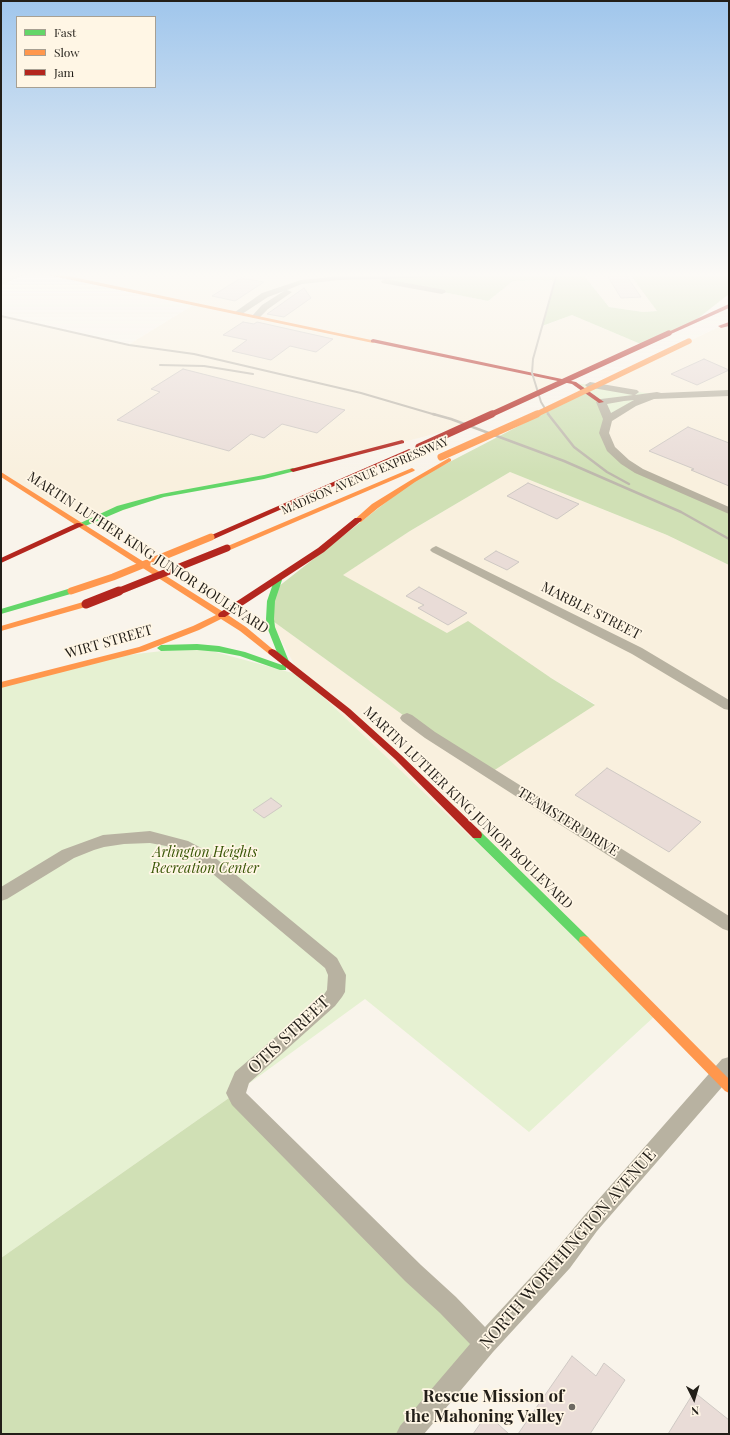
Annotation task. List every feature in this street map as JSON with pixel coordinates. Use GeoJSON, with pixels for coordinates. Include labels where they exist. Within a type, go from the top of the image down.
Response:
{"type":"FeatureCollection","features":[{"type":"Feature","properties":{"kind":"main road"},"geometry":{"type":"LineString","coordinates":[[370,340],[574,383],[601,402]]}},
{"type":"Feature","properties":{"kind":"main road"},"geometry":{"type":"LineString","coordinates":[[1,561],[120,508],[156,497],[264,477],[412,442],[469,425],[654,340]]}},
{"type":"Feature","properties":{"kind":"main road","name":"MADISON AVENUE EXPRESSWAY"},"geometry":{"type":"LineString","coordinates":[[1,628],[86,604],[130,588],[445,459],[692,340]]}},
{"type":"Feature","properties":{"kind":"main road","name":"MADISON AVENUE EXPRESSWAY"},"geometry":{"type":"LineString","coordinates":[[1,612],[71,591],[212,537],[412,442]]}},
{"type":"Feature","properties":{"kind":"main road","name":"WIRT STREET"},"geometry":{"type":"LineString","coordinates":[[1,685],[142,649],[196,628],[222,615],[278,580],[321,550],[375,506],[445,459]]}},
{"type":"Feature","properties":{"kind":"main road","name":"MARTIN LUTHER KING JUNIOR BOULEVARD"},"geometry":{"type":"LineString","coordinates":[[1,474],[244,629],[286,664],[347,711],[398,757],[614,969],[726,1076]]}},
{"type":"Feature","properties":{"kind":"main road"},"geometry":{"type":"LineString","coordinates":[[278,580],[271,602],[270,619],[271,627],[286,664]]}},
{"type":"Feature","properties":{"kind":"main road"},"geometry":{"type":"LineString","coordinates":[[142,649],[196,647],[219,649],[259,659],[300,675]]}},
{"type":"Feature","properties":{"kind":"street"},"geometry":{"type":"LineString","coordinates":[[574,383],[656,396]]}},
{"type":"Feature","properties":{"kind":"street"},"geometry":{"type":"LineString","coordinates":[[608,420],[601,402],[624,398],[729,393]]}},
{"type":"Feature","properties":{"kind":"street"},"geometry":{"type":"LineString","coordinates":[[656,396],[633,404],[608,420],[604,433],[606,440],[615,454],[625,462],[651,477],[729,511]]}},
{"type":"Feature","properties":{"kind":"street","name":"MARBLE STREET"},"geometry":{"type":"LineString","coordinates":[[436,550],[637,651],[729,706]]}},
{"type":"Feature","properties":{"kind":"street","name":"TEAMSTER DRIVE"},"geometry":{"type":"LineString","coordinates":[[407,718],[430,735],[729,924]]}},
{"type":"Feature","properties":{"kind":"street","name":"OTIS STREET"},"geometry":{"type":"LineString","coordinates":[[1,895],[57,860],[103,841],[124,838],[150,838],[166,840],[182,845],[200,855],[331,963],[337,975],[336,992],[242,1078],[236,1093],[239,1099],[413,1273],[448,1305],[485,1344]]}},
{"type":"Feature","properties":{"kind":"street","name":"NORTH WORTHINGTON AVENUE"},"geometry":{"type":"LineString","coordinates":[[408,1434],[485,1344],[562,1260],[590,1224],[726,1076]]}},
{"type":"Feature","properties":{"kind":"shaded area"},"geometry":{"type":"Polygon","coordinates":[[[1,340],[106,340],[128,345],[136,340],[631,340],[643,345],[469,425],[310,466],[178,492],[80,525],[1,474],[1,340]]]}},
{"type":"Feature","properties":{"kind":"shaded area"},"geometry":{"type":"Polygon","coordinates":[[[692,340],[729,340],[729,511],[651,477],[615,454],[574,383],[597,385],[692,340]]]}},
{"type":"Feature","properties":{"kind":"shaded area"},"geometry":{"type":"Polygon","coordinates":[[[510,472],[667,535],[729,565],[729,1087],[300,675],[270,619],[407,718],[595,704],[551,678],[447,633],[342,575],[410,531],[510,472]]]}},
{"type":"Feature","properties":{"kind":"green space"},"geometry":{"type":"Polygon","coordinates":[[[631,340],[654,340],[643,345],[631,340]]]}},
{"type":"Feature","properties":{"kind":"green space"},"geometry":{"type":"Polygon","coordinates":[[[574,383],[608,387],[657,395],[608,419],[574,383]]]}},
{"type":"Feature","properties":{"kind":"green space"},"geometry":{"type":"Polygon","coordinates":[[[586,391],[605,409],[604,433],[625,462],[729,511],[729,565],[667,535],[510,472],[410,531],[343,575],[447,633],[468,621],[551,678],[595,705],[490,773],[407,718],[270,619],[274,590],[413,481],[586,391]]]}},
{"type":"Feature","properties":{"kind":"green space","name":"Arlington Heights Recreation Center"},"geometry":{"type":"Polygon","coordinates":[[[197,647],[300,675],[657,1014],[529,1132],[365,999],[236,1093],[1,1258],[1,685],[119,656],[197,647]]]}},
{"type":"Feature","properties":{"kind":"green space"},"geometry":{"type":"Polygon","coordinates":[[[236,1093],[485,1344],[408,1434],[1,1434],[1,1258],[236,1093]]]}},
{"type":"Feature","properties":{"kind":"building"},"geometry":{"type":"Polygon","coordinates":[[[247,340],[332,340],[316,352],[290,346],[271,360],[232,351],[247,340]]]}},
{"type":"Feature","properties":{"kind":"building"},"geometry":{"type":"Polygon","coordinates":[[[704,359],[729,370],[697,385],[671,374],[704,359]]]}},
{"type":"Feature","properties":{"kind":"building"},"geometry":{"type":"Polygon","coordinates":[[[183,369],[345,410],[317,433],[282,424],[264,438],[251,434],[229,451],[117,420],[160,392],[151,389],[183,369]]]}},
{"type":"Feature","properties":{"kind":"building"},"geometry":{"type":"Polygon","coordinates":[[[688,427],[729,443],[729,486],[691,470],[694,469],[649,451],[688,427]]]}},
{"type":"Feature","properties":{"kind":"building"},"geometry":{"type":"Polygon","coordinates":[[[528,483],[579,504],[557,519],[507,496],[528,483]]]}},
{"type":"Feature","properties":{"kind":"building"},"geometry":{"type":"Polygon","coordinates":[[[496,551],[519,562],[507,570],[484,559],[496,551]]]}},
{"type":"Feature","properties":{"kind":"building"},"geometry":{"type":"Polygon","coordinates":[[[419,587],[467,613],[448,625],[418,608],[424,605],[406,596],[419,587]]]}},
{"type":"Feature","properties":{"kind":"building"},"geometry":{"type":"Polygon","coordinates":[[[607,768],[701,822],[669,852],[575,795],[607,768]]]}},
{"type":"Feature","properties":{"kind":"building"},"geometry":{"type":"Polygon","coordinates":[[[271,798],[282,806],[264,818],[253,810],[271,798]]]}},
{"type":"Feature","properties":{"kind":"building","name":"Rescue Mission of the Mahoning Valley"},"geometry":{"type":"Polygon","coordinates":[[[572,1356],[596,1376],[604,1363],[625,1380],[590,1434],[518,1434],[572,1356]]]}},
{"type":"Feature","properties":{"kind":"building"},"geometry":{"type":"Polygon","coordinates":[[[694,1392],[729,1420],[729,1434],[668,1434],[694,1392]]]}},
{"type":"Feature","properties":{"kind":"building","name":"Rescue Mission of the Mahoning Valley"},"geometry":{"type":"Polygon","coordinates":[[[487,1414],[509,1434],[473,1434],[487,1414]]]}},
{"type":"Feature","properties":{"kind":"railway"},"geometry":{"type":"LineString","coordinates":[[107,340],[129,345],[194,354],[361,393],[436,415]]}},
{"type":"Feature","properties":{"kind":"railway"},"geometry":{"type":"LineString","coordinates":[[538,340],[533,359],[532,373],[541,402],[549,415]]}},
{"type":"Feature","properties":{"kind":"railway"},"geometry":{"type":"LineString","coordinates":[[160,365],[204,366],[253,374]]}},
{"type":"Feature","properties":{"kind":"railway"},"geometry":{"type":"LineString","coordinates":[[433,414],[451,419],[564,461],[681,512],[729,539]]}},
{"type":"Feature","properties":{"kind":"railway"},"geometry":{"type":"LineString","coordinates":[[548,414],[574,447],[607,472],[629,484]]}},
{"type":"Feature","properties":{"kind":"traffic: fast"},"geometry":{"type":"LineString","coordinates":[[80,525],[120,508],[163,495],[264,477],[293,470]]}},
{"type":"Feature","properties":{"kind":"traffic: fast"},"geometry":{"type":"LineString","coordinates":[[278,580],[271,601],[270,619],[271,627],[286,664]]}},
{"type":"Feature","properties":{"kind":"traffic: fast"},"geometry":{"type":"LineString","coordinates":[[1,612],[71,591]]}},
{"type":"Feature","properties":{"kind":"traffic: fast"},"geometry":{"type":"LineString","coordinates":[[161,648],[197,647],[219,649],[242,654],[283,668]]}},
{"type":"Feature","properties":{"kind":"traffic: fast"},"geometry":{"type":"LineString","coordinates":[[477,835],[584,940]]}},
{"type":"Feature","properties":{"kind":"traffic: slow"},"geometry":{"type":"LineString","coordinates":[[368,340],[373,341]]}},
{"type":"Feature","properties":{"kind":"traffic: slow"},"geometry":{"type":"LineString","coordinates":[[441,457],[501,431],[689,341]]}},
{"type":"Feature","properties":{"kind":"traffic: slow"},"geometry":{"type":"LineString","coordinates":[[358,520],[375,506],[449,460]]}},
{"type":"Feature","properties":{"kind":"traffic: slow"},"geometry":{"type":"LineString","coordinates":[[227,548],[412,470]]}},
{"type":"Feature","properties":{"kind":"traffic: slow"},"geometry":{"type":"LineString","coordinates":[[1,474],[243,629],[272,652]]}},
{"type":"Feature","properties":{"kind":"traffic: slow"},"geometry":{"type":"LineString","coordinates":[[71,591],[113,577],[211,537]]}},
{"type":"Feature","properties":{"kind":"traffic: slow"},"geometry":{"type":"LineString","coordinates":[[1,629],[86,604]]}},
{"type":"Feature","properties":{"kind":"traffic: slow"},"geometry":{"type":"LineString","coordinates":[[1,685],[142,649],[196,628],[222,615]]}},
{"type":"Feature","properties":{"kind":"traffic: slow"},"geometry":{"type":"LineString","coordinates":[[584,940],[729,1087]]}},
{"type":"Feature","properties":{"kind":"traffic: jam"},"geometry":{"type":"LineString","coordinates":[[419,447],[654,340]]}},
{"type":"Feature","properties":{"kind":"traffic: jam"},"geometry":{"type":"LineString","coordinates":[[373,341],[574,383],[601,402]]}},
{"type":"Feature","properties":{"kind":"traffic: jam"},"geometry":{"type":"LineString","coordinates":[[293,470],[402,442]]}},
{"type":"Feature","properties":{"kind":"traffic: jam"},"geometry":{"type":"LineString","coordinates":[[211,537],[409,451]]}},
{"type":"Feature","properties":{"kind":"traffic: jam"},"geometry":{"type":"LineString","coordinates":[[222,615],[321,550],[358,520]]}},
{"type":"Feature","properties":{"kind":"traffic: jam"},"geometry":{"type":"LineString","coordinates":[[1,561],[80,525]]}},
{"type":"Feature","properties":{"kind":"traffic: jam"},"geometry":{"type":"LineString","coordinates":[[86,604],[227,548]]}},
{"type":"Feature","properties":{"kind":"traffic: jam"},"geometry":{"type":"LineString","coordinates":[[272,652],[347,711],[398,757],[477,835]]}},
{"type":"Feature","properties":{"kind":"place","name":"Rescue Mission of the Mahoning Valley"},"geometry":{"type":"Point","coordinates":[572,1407]}}]}
